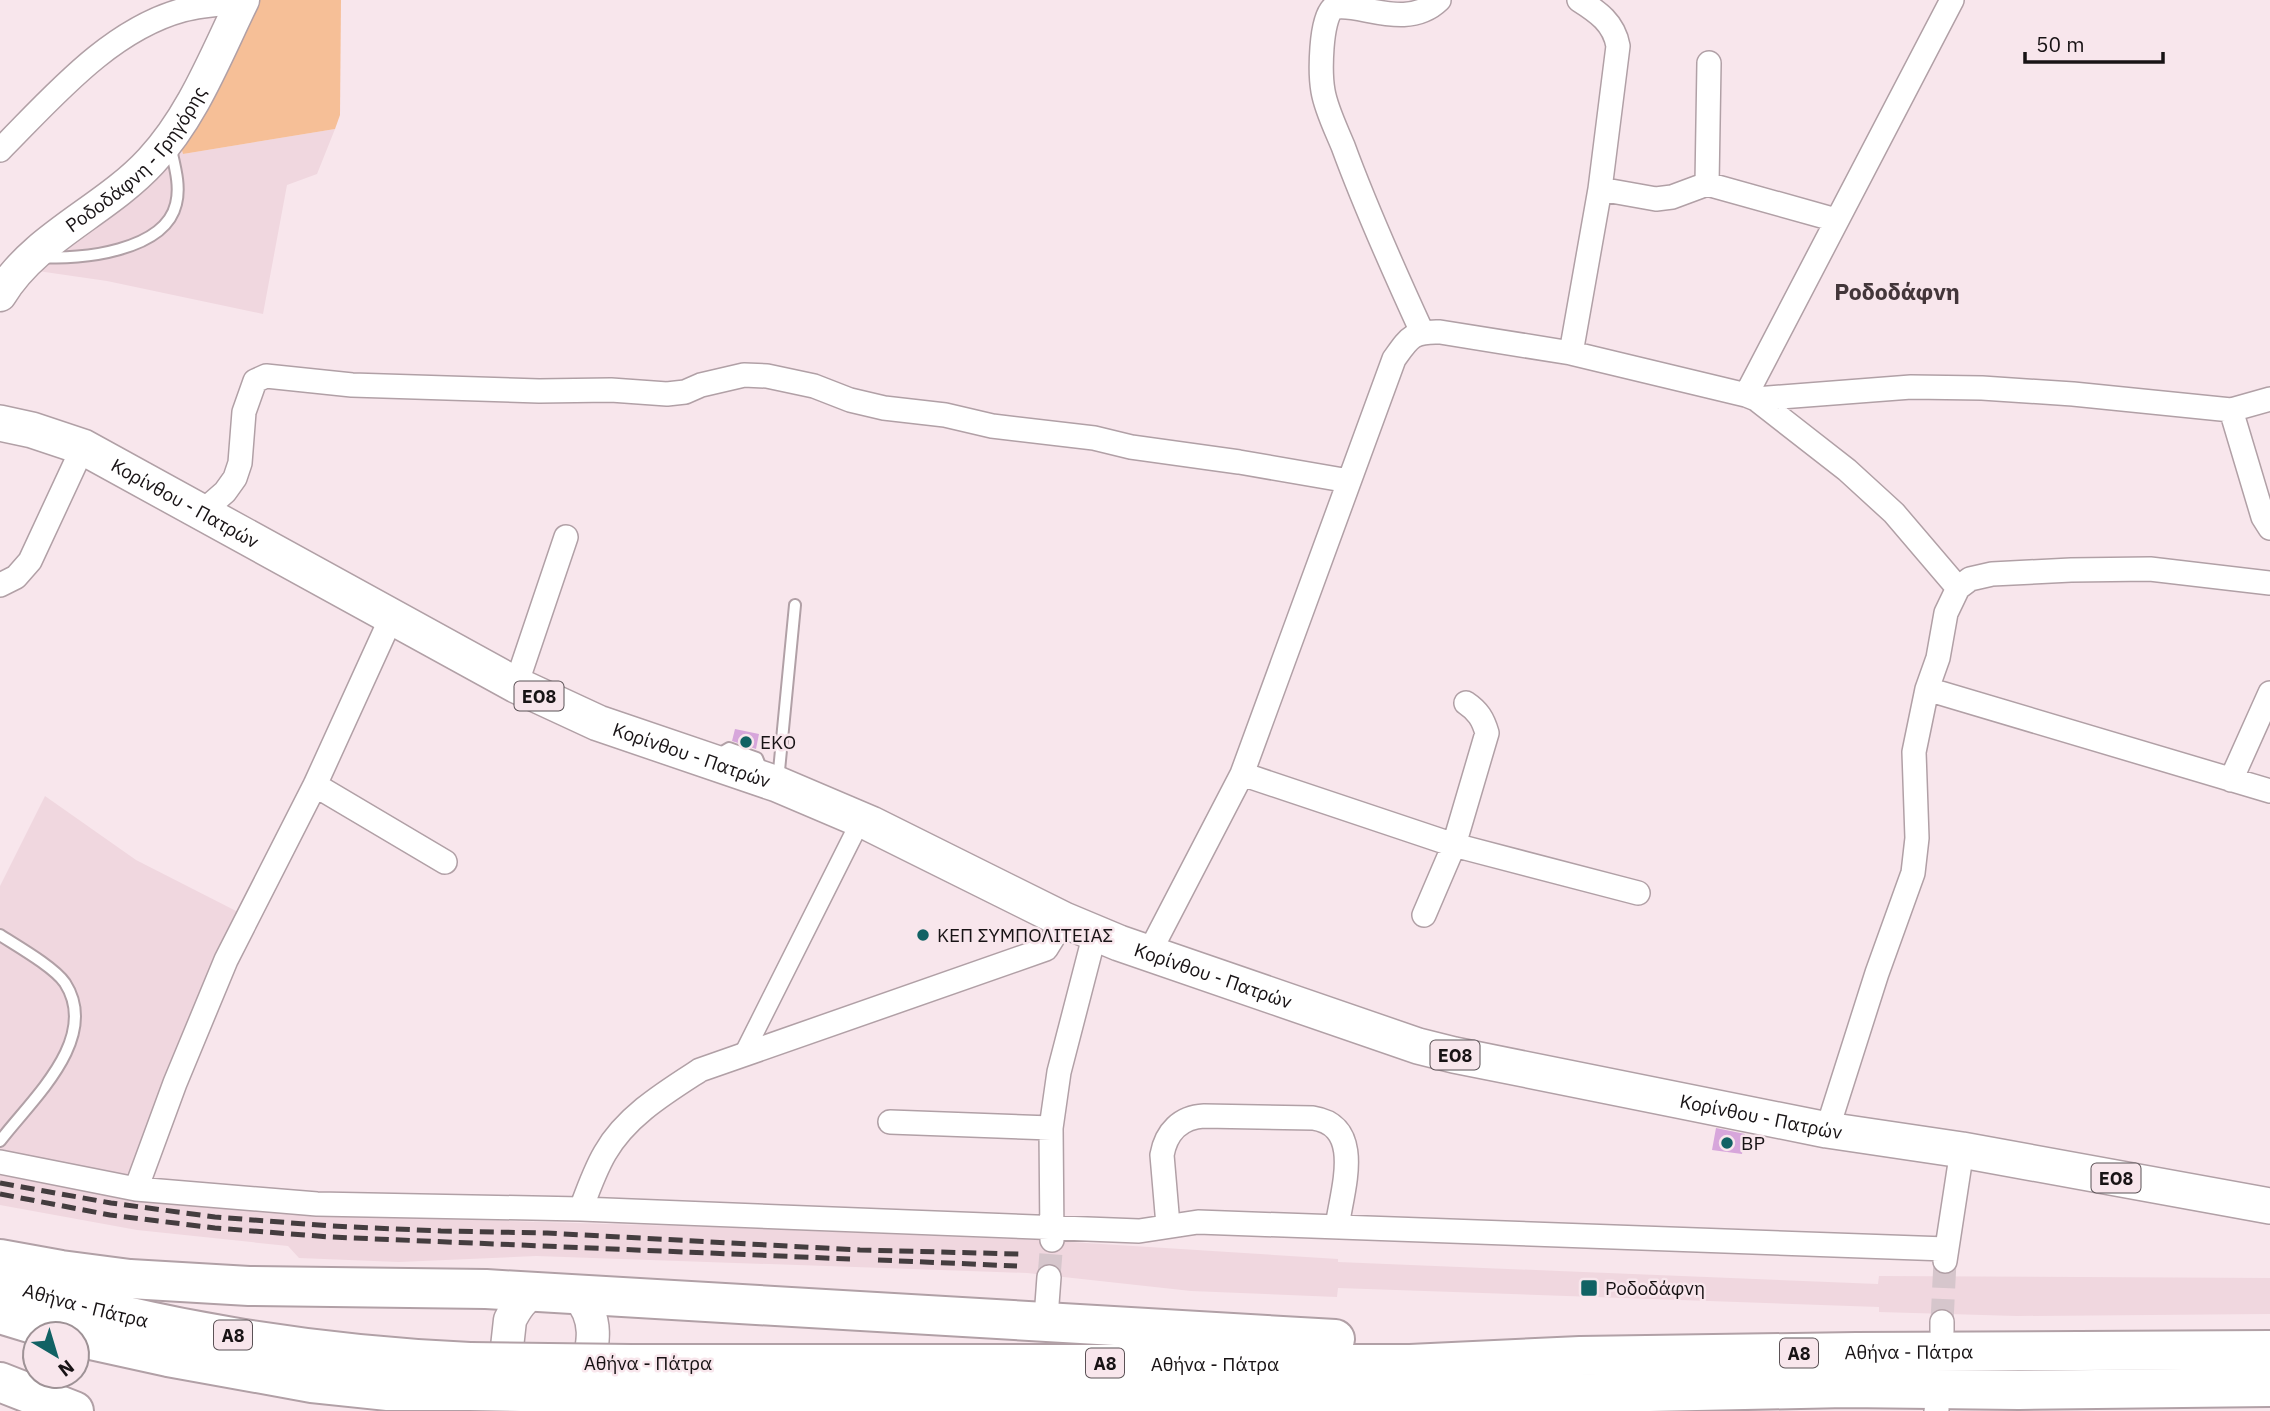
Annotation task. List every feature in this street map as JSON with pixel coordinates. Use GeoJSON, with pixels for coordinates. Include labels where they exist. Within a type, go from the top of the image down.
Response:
{"type":"FeatureCollection","features":[{"type":"Feature","properties":{"kind":"highway"},"geometry":{"type":"LineString","coordinates":[[0,1259],[130,1279],[249,1286],[534,1291],[967,1319],[1440,1343],[1580,1356]]}},
{"type":"Feature","properties":{"kind":"highway","name":"Αθήνα - Πάτρα"},"geometry":{"type":"LineString","coordinates":[[0,1282],[41,1295],[244,1338],[387,1358],[480,1388]]}},
{"type":"Feature","properties":{"kind":"highway","name":"Αθήνα - Πάτρα"},"geometry":{"type":"LineString","coordinates":[[0,1314],[21,1320]]}},
{"type":"Feature","properties":{"kind":"highway","name":"Αθήνα - Πάτρα"},"geometry":{"type":"LineString","coordinates":[[91,1340],[313,1383],[388,1391],[629,1379],[1410,1364],[1580,1356],[2270,1350]]}},
{"type":"Feature","properties":{"kind":"highway","name":"Αθήνα - Πάτρα"},"geometry":{"type":"LineString","coordinates":[[629,1379],[1403,1397],[1846,1388],[2019,1390],[2270,1387]]}},
{"type":"Feature","properties":{"kind":"highway"},"geometry":{"type":"LineString","coordinates":[[0,1382],[74,1411]]}},
{"type":"Feature","properties":{"kind":"highway"},"geometry":{"type":"LineString","coordinates":[[1219,1411],[1403,1397]]}},
{"type":"Feature","properties":{"kind":"main road","name":"Ροδοδάφνη - Γρηγόρης"},"geometry":{"type":"LineString","coordinates":[[0,295],[9,280],[32,257],[117,193],[169,140],[196,96],[242,1]]}},
{"type":"Feature","properties":{"kind":"main road","name":"Κορίνθου - Πατρών"},"geometry":{"type":"LineString","coordinates":[[0,423],[33,430],[83,447],[516,685],[598,723],[771,781],[861,820],[1080,926],[1148,955],[1442,1052],[1827,1130],[1962,1150],[2270,1206]]}},
{"type":"Feature","properties":{"kind":"main road"},"geometry":{"type":"LineString","coordinates":[[480,1388],[517,1307],[534,1291]]}},
{"type":"Feature","properties":{"kind":"main road"},"geometry":{"type":"LineString","coordinates":[[577,1294],[587,1305],[594,1328],[578,1411]]}},
{"type":"Feature","properties":{"kind":"street"},"geometry":{"type":"LineString","coordinates":[[1422,331],[1350,166],[1323,92],[1322,63],[1327,17],[1341,4],[1415,13],[1432,7],[1439,0]]}},
{"type":"Feature","properties":{"kind":"street"},"geometry":{"type":"LineString","coordinates":[[1571,353],[1600,189],[1618,46],[1610,23],[1578,0]]}},
{"type":"Feature","properties":{"kind":"street"},"geometry":{"type":"LineString","coordinates":[[1751,397],[1836,220],[1952,0]]}},
{"type":"Feature","properties":{"kind":"street"},"geometry":{"type":"LineString","coordinates":[[0,150],[95,57],[138,29],[180,11],[242,1]]}},
{"type":"Feature","properties":{"kind":"street"},"geometry":{"type":"LineString","coordinates":[[1707,184],[1709,63]]}},
{"type":"Feature","properties":{"kind":"street"},"geometry":{"type":"LineString","coordinates":[[1600,189],[1656,199],[1672,197],[1707,184],[1836,220]]}},
{"type":"Feature","properties":{"kind":"street"},"geometry":{"type":"LineString","coordinates":[[1148,955],[1242,774],[1394,359],[1407,341],[1422,331],[1571,353],[1751,397],[1911,387],[1982,388],[2231,410],[2270,399]]}},
{"type":"Feature","properties":{"kind":"street"},"geometry":{"type":"LineString","coordinates":[[201,513],[225,492],[236,478],[240,463],[244,412],[255,381],[266,376],[352,385],[540,391],[611,390],[667,394],[685,392],[701,385],[744,375],[767,376],[814,386],[850,400],[884,408],[945,415],[992,426],[1094,438],[1131,447],[1349,481]]}},
{"type":"Feature","properties":{"kind":"street"},"geometry":{"type":"LineString","coordinates":[[1751,397],[1847,470],[1895,513],[1958,588]]}},
{"type":"Feature","properties":{"kind":"street"},"geometry":{"type":"LineString","coordinates":[[2231,410],[2268,520]]}},
{"type":"Feature","properties":{"kind":"street"},"geometry":{"type":"LineString","coordinates":[[0,585],[16,577],[30,561],[83,447]]}},
{"type":"Feature","properties":{"kind":"street"},"geometry":{"type":"LineString","coordinates":[[516,685],[566,537]]}},
{"type":"Feature","properties":{"kind":"street"},"geometry":{"type":"LineString","coordinates":[[1827,1130],[1877,973],[1913,873],[1917,838],[1914,752],[1927,689],[1938,658],[1946,613],[1958,588],[1970,579],[1992,574],[2071,570],[2150,569],[2270,583]]}},
{"type":"Feature","properties":{"kind":"street"},"geometry":{"type":"LineString","coordinates":[[136,1189],[175,1083],[226,960],[315,786],[393,616]]}},
{"type":"Feature","properties":{"kind":"street"},"geometry":{"type":"LineString","coordinates":[[1927,689],[2270,791]]}},
{"type":"Feature","properties":{"kind":"street"},"geometry":{"type":"LineString","coordinates":[[2231,780],[2270,693]]}},
{"type":"Feature","properties":{"kind":"street"},"geometry":{"type":"LineString","coordinates":[[1424,915],[1454,845],[1487,733],[1476,710],[1466,703]]}},
{"type":"Feature","properties":{"kind":"street"},"geometry":{"type":"LineString","coordinates":[[1242,774],[1454,845],[1638,893]]}},
{"type":"Feature","properties":{"kind":"street"},"geometry":{"type":"LineString","coordinates":[[315,786],[445,862]]}},
{"type":"Feature","properties":{"kind":"street"},"geometry":{"type":"LineString","coordinates":[[743,1055],[861,820]]}},
{"type":"Feature","properties":{"kind":"street"},"geometry":{"type":"LineString","coordinates":[[580,1209],[605,1152],[622,1129],[652,1103],[700,1070],[1046,949],[1080,926]]}},
{"type":"Feature","properties":{"kind":"street"},"geometry":{"type":"LineString","coordinates":[[1052,1233],[1051,1128],[1080,926]]}},
{"type":"Feature","properties":{"kind":"street"},"geometry":{"type":"LineString","coordinates":[[1168,1225],[1163,1144],[1168,1134],[1183,1121],[1204,1116],[1313,1118],[1323,1119],[1337,1128],[1347,1147],[1337,1227]]}},
{"type":"Feature","properties":{"kind":"street"},"geometry":{"type":"LineString","coordinates":[[890,1122],[1051,1128]]}},
{"type":"Feature","properties":{"kind":"street"},"geometry":{"type":"LineString","coordinates":[[0,1162],[136,1189],[317,1204],[580,1209],[1052,1233],[1139,1231],[1198,1222],[1945,1255],[1962,1150]]}},
{"type":"Feature","properties":{"kind":"street"},"geometry":{"type":"LineString","coordinates":[[1047,1304],[1049,1277]]}},
{"type":"Feature","properties":{"kind":"lane"},"geometry":{"type":"LineString","coordinates":[[32,257],[65,259],[102,254],[144,239],[164,226],[176,208],[179,191],[169,140]]}},
{"type":"Feature","properties":{"kind":"lane"},"geometry":{"type":"LineString","coordinates":[[771,781],[795,605]]}},
{"type":"Feature","properties":{"kind":"lane"},"geometry":{"type":"LineString","coordinates":[[0,935],[36,958],[64,982],[73,1005],[76,1023],[72,1041],[61,1063],[0,1141]]}},
{"type":"Feature","properties":{"kind":"shaded area"},"geometry":{"type":"Polygon","coordinates":[[[254,0],[341,0],[340,115],[335,129],[183,154],[181,147],[254,0]]]}},
{"type":"Feature","properties":{"kind":"shaded area"},"geometry":{"type":"Polygon","coordinates":[[[335,129],[317,174],[287,185],[263,314],[107,281],[31,270],[181,147],[183,154],[335,129]]]}},
{"type":"Feature","properties":{"kind":"shaded area"},"geometry":{"type":"Polygon","coordinates":[[[45,796],[136,860],[242,914],[131,1183],[0,1158],[0,886],[45,796]]]}},
{"type":"Feature","properties":{"kind":"shaded area"},"geometry":{"type":"Polygon","coordinates":[[[0,1171],[268,1209],[375,1217],[1038,1240],[1338,1259],[1338,1262],[1878,1284],[1879,1276],[2270,1278],[2270,1314],[2017,1316],[1879,1312],[1879,1307],[1338,1288],[1337,1297],[1191,1291],[1027,1273],[536,1256],[399,1262],[299,1258],[288,1246],[137,1230],[0,1205],[0,1171]]]}},
{"type":"Feature","properties":{"kind":"building"},"geometry":{"type":"Polygon","coordinates":[[[735,729],[759,734],[756,749],[732,741],[735,729]]]}},
{"type":"Feature","properties":{"kind":"building"},"geometry":{"type":"Polygon","coordinates":[[[1716,1128],[1745,1134],[1742,1154],[1712,1150],[1716,1128]]]}},
{"type":"Feature","properties":{"kind":"tunnel"},"geometry":{"type":"LineString","coordinates":[[1049,1277],[1052,1240]]}},
{"type":"Feature","properties":{"kind":"tunnel"},"geometry":{"type":"LineString","coordinates":[[1942,1322],[1945,1261]]}},
{"type":"Feature","properties":{"kind":"railway"},"geometry":{"type":"LineString","coordinates":[[0,1183],[111,1203],[215,1217],[331,1226],[547,1233],[860,1250],[1019,1254]]}},
{"type":"Feature","properties":{"kind":"railway"},"geometry":{"type":"LineString","coordinates":[[0,1194],[110,1215],[215,1228],[330,1237],[850,1259]]}},
{"type":"Feature","properties":{"kind":"railway"},"geometry":{"type":"LineString","coordinates":[[878,1260],[1017,1266]]}},
{"type":"Feature","properties":{"kind":"place","name":"EKO"},"geometry":{"type":"Point","coordinates":[746,742]}},
{"type":"Feature","properties":{"kind":"place","name":"ΚΕΠ ΣΥΜΠΟΛΙΤΕΙΑΣ"},"geometry":{"type":"Point","coordinates":[923,935]}},
{"type":"Feature","properties":{"kind":"place","name":"BP"},"geometry":{"type":"Point","coordinates":[1727,1143]}},
{"type":"Feature","properties":{"kind":"place","name":"Ροδοδάφνη"},"geometry":{"type":"Point","coordinates":[1589,1288]}},
{"type":"Feature","properties":{"kind":"district","name":"Ροδοδάφνη"},"geometry":{"type":"Point","coordinates":[1897,291]}}]}
